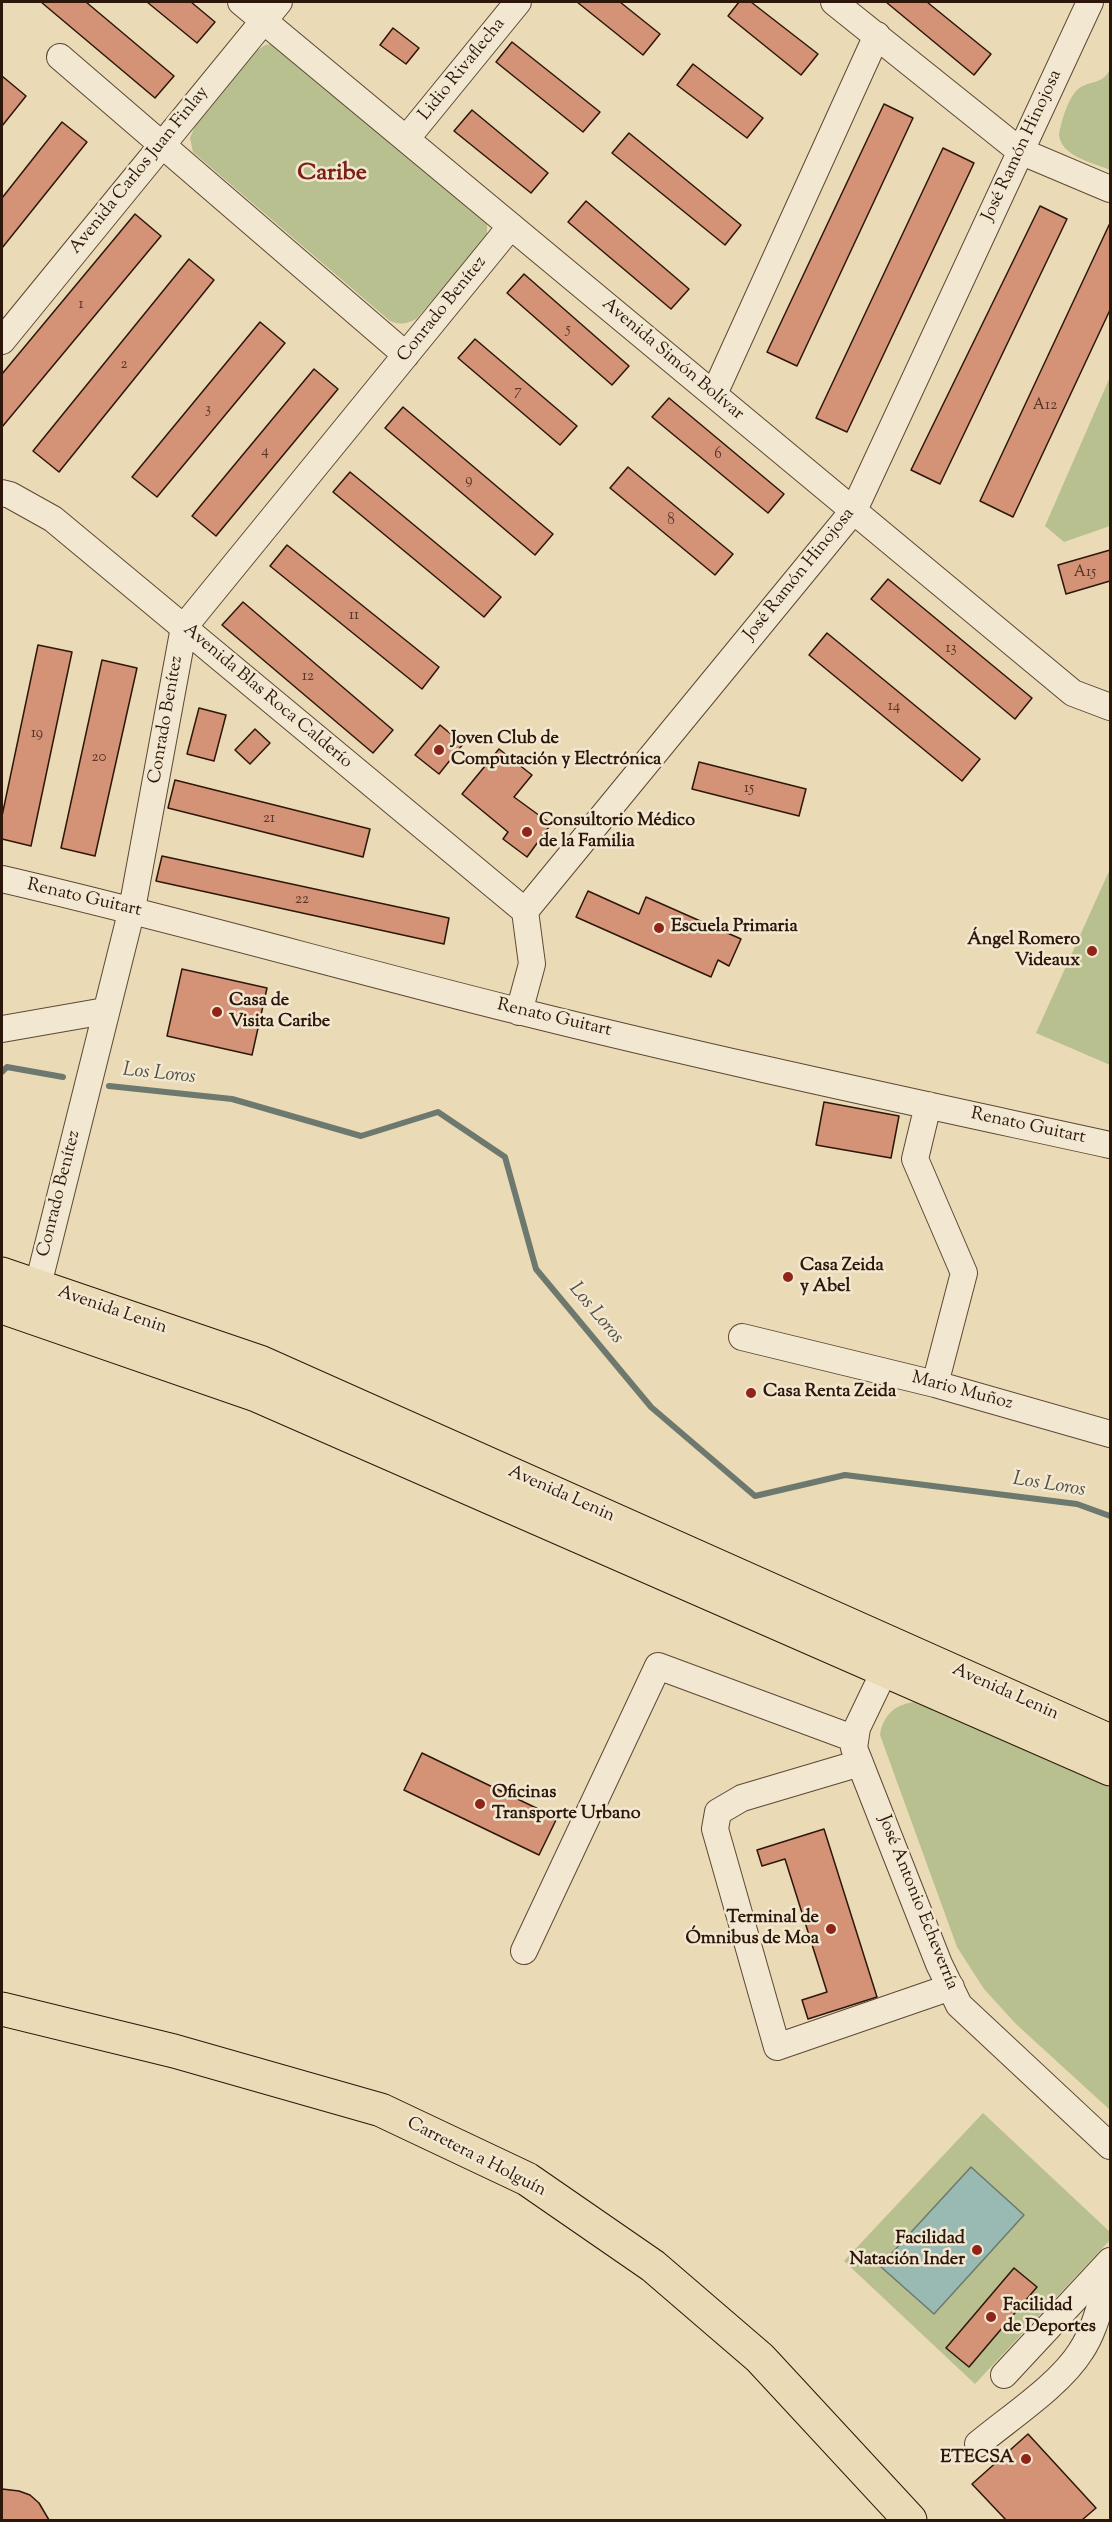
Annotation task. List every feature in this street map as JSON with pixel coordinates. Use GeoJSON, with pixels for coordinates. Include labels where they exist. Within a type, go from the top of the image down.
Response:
{"type":"FeatureCollection","features":[{"type":"Feature","properties":{"kind":"main road","name":"Avenida Lenin"},"geometry":{"type":"LineString","coordinates":[[2,1274],[23,1303],[256,1395],[892,1657],[1110,1741]]}},
{"type":"Feature","properties":{"kind":"main road","name":"Avenida Lenin"},"geometry":{"type":"LineString","coordinates":[[892,1657],[1110,1770]]}},
{"type":"Feature","properties":{"kind":"main road","name":"Carretera a Holguín"},"geometry":{"type":"LineString","coordinates":[[2,2009],[174,2051],[381,2110],[527,2180],[653,2266],[760,2358],[910,2520]]}},
{"type":"Feature","properties":{"kind":"street","name":"Avenida Simón Bolívar"},"geometry":{"type":"LineString","coordinates":[[241,2],[271,11],[408,138],[511,226],[1073,693],[1110,707]]}},
{"type":"Feature","properties":{"kind":"street","name":"Lidio Rivaflecha"},"geometry":{"type":"LineString","coordinates":[[408,138],[518,2]]}},
{"type":"Feature","properties":{"kind":"street"},"geometry":{"type":"LineString","coordinates":[[834,2],[1020,151],[1110,189]]}},
{"type":"Feature","properties":{"kind":"street","name":"José Ramón Hinojosa"},"geometry":{"type":"LineString","coordinates":[[525,911],[854,510],[1090,2]]}},
{"type":"Feature","properties":{"kind":"street","name":"Avenida Carlos Juan Finlay"},"geometry":{"type":"LineString","coordinates":[[2,341],[271,11]]}},
{"type":"Feature","properties":{"kind":"street"},"geometry":{"type":"LineString","coordinates":[[714,394],[877,35]]}},
{"type":"Feature","properties":{"kind":"street"},"geometry":{"type":"LineString","coordinates":[[60,57],[406,355]]}},
{"type":"Feature","properties":{"kind":"street","name":"Conrado Benítez"},"geometry":{"type":"LineString","coordinates":[[23,1303],[132,909],[184,627],[511,226]]}},
{"type":"Feature","properties":{"kind":"street","name":"Avenida Blas Roca Calderío"},"geometry":{"type":"LineString","coordinates":[[2,493],[10,495],[53,519],[525,911]]}},
{"type":"Feature","properties":{"kind":"street","name":"Renato Guitart"},"geometry":{"type":"LineString","coordinates":[[2,879],[132,909],[519,1012],[928,1106],[1110,1145]]}},
{"type":"Feature","properties":{"kind":"street"},"geometry":{"type":"LineString","coordinates":[[519,1012],[532,964],[525,911]]}},
{"type":"Feature","properties":{"kind":"street"},"geometry":{"type":"LineString","coordinates":[[2,1029],[105,1011]]}},
{"type":"Feature","properties":{"kind":"street"},"geometry":{"type":"LineString","coordinates":[[928,1106],[915,1159],[964,1273],[935,1384]]}},
{"type":"Feature","properties":{"kind":"street","name":"Mario Muñoz"},"geometry":{"type":"LineString","coordinates":[[742,1337],[935,1384],[1110,1434]]}},
{"type":"Feature","properties":{"kind":"street"},"geometry":{"type":"LineString","coordinates":[[858,1751],[857,1728],[892,1657]]}},
{"type":"Feature","properties":{"kind":"street"},"geometry":{"type":"LineString","coordinates":[[524,1951],[658,1666],[858,1751]]}},
{"type":"Feature","properties":{"kind":"street"},"geometry":{"type":"LineString","coordinates":[[858,1751],[742,1798],[718,1812],[715,1829],[777,2047],[951,1987]]}},
{"type":"Feature","properties":{"kind":"street","name":"José Antonio Echeverría"},"geometry":{"type":"LineString","coordinates":[[858,1751],[939,1964],[959,2005],[1110,2146]]}},
{"type":"Feature","properties":{"kind":"street"},"geometry":{"type":"LineString","coordinates":[[1004,2375],[1110,2260]]}},
{"type":"Feature","properties":{"kind":"street"},"geometry":{"type":"LineString","coordinates":[[978,2444],[1074,2362],[1083,2349],[1093,2325],[1110,2274]]}},
{"type":"Feature","properties":{"kind":"green space"},"geometry":{"type":"Polygon","coordinates":[[[265,45],[279,46],[487,223],[487,236],[483,242],[416,319],[403,323],[390,321],[193,152],[190,138],[195,126],[253,53],[265,45]]]}},
{"type":"Feature","properties":{"kind":"green space"},"geometry":{"type":"Polygon","coordinates":[[[1110,69],[1110,170],[1072,154],[1061,142],[1059,135],[1066,110],[1074,93],[1083,86],[1104,78],[1110,69]]]}},
{"type":"Feature","properties":{"kind":"green space"},"geometry":{"type":"Polygon","coordinates":[[[1110,377],[1110,526],[1064,542],[1045,526],[1110,377]]]}},
{"type":"Feature","properties":{"kind":"green space","name":"Ángel Romero Videaux"},"geometry":{"type":"Polygon","coordinates":[[[1110,869],[1110,1065],[1036,1033],[1110,869]]]}},
{"type":"Feature","properties":{"kind":"green space"},"geometry":{"type":"Polygon","coordinates":[[[917,1702],[1110,1787],[1110,2110],[1016,2024],[984,1989],[957,1947],[880,1735],[884,1721],[892,1711],[897,1707],[917,1702]]]}},
{"type":"Feature","properties":{"kind":"green space","name":"Facilidad Natación Inder"},"geometry":{"type":"Polygon","coordinates":[[[983,2113],[1110,2232],[1110,2240],[975,2384],[844,2261],[983,2113]]]}},
{"type":"Feature","properties":{"kind":"water"},"geometry":{"type":"Polygon","coordinates":[[[971,2167],[1024,2215],[934,2314],[880,2266],[971,2167]]]}},
{"type":"Feature","properties":{"kind":"building"},"geometry":{"type":"Polygon","coordinates":[[[41,2],[86,2],[174,76],[155,98],[41,2]]]}},
{"type":"Feature","properties":{"kind":"building"},"geometry":{"type":"Polygon","coordinates":[[[147,2],[191,2],[215,22],[197,43],[147,2]]]}},
{"type":"Feature","properties":{"kind":"building"},"geometry":{"type":"Polygon","coordinates":[[[577,2],[620,2],[660,34],[643,55],[577,2]]]}},
{"type":"Feature","properties":{"kind":"building"},"geometry":{"type":"Polygon","coordinates":[[[739,2],[751,2],[818,54],[801,75],[728,16],[739,2]]]}},
{"type":"Feature","properties":{"kind":"building"},"geometry":{"type":"Polygon","coordinates":[[[886,2],[927,2],[991,54],[974,75],[886,2]]]}},
{"type":"Feature","properties":{"kind":"building"},"geometry":{"type":"Polygon","coordinates":[[[393,28],[419,48],[406,64],[380,45],[393,28]]]}},
{"type":"Feature","properties":{"kind":"building"},"geometry":{"type":"Polygon","coordinates":[[[512,42],[600,112],[583,132],[496,62],[512,42]]]}},
{"type":"Feature","properties":{"kind":"building"},"geometry":{"type":"Polygon","coordinates":[[[693,64],[763,118],[747,138],[677,85],[693,64]]]}},
{"type":"Feature","properties":{"kind":"building"},"geometry":{"type":"Polygon","coordinates":[[[2,76],[26,96],[2,126],[2,76]]]}},
{"type":"Feature","properties":{"kind":"building"},"geometry":{"type":"Polygon","coordinates":[[[884,104],[913,118],[797,366],[767,352],[884,104]]]}},
{"type":"Feature","properties":{"kind":"building"},"geometry":{"type":"Polygon","coordinates":[[[472,110],[548,173],[531,193],[454,131],[472,110]]]}},
{"type":"Feature","properties":{"kind":"building"},"geometry":{"type":"Polygon","coordinates":[[[62,122],[87,142],[2,248],[2,198],[62,122]]]}},
{"type":"Feature","properties":{"kind":"building"},"geometry":{"type":"Polygon","coordinates":[[[629,133],[741,225],[725,245],[612,153],[629,133]]]}},
{"type":"Feature","properties":{"kind":"building"},"geometry":{"type":"Polygon","coordinates":[[[943,148],[974,163],[847,432],[816,418],[943,148]]]}},
{"type":"Feature","properties":{"kind":"building"},"geometry":{"type":"Polygon","coordinates":[[[586,201],[689,289],[671,309],[568,222],[586,201]]]}},
{"type":"Feature","properties":{"kind":"building"},"geometry":{"type":"Polygon","coordinates":[[[1040,206],[1067,219],[940,484],[911,470],[1040,206]]]}},
{"type":"Feature","properties":{"kind":"building"},"geometry":{"type":"Polygon","coordinates":[[[135,214],[161,236],[2,427],[2,374],[135,214]]]}},
{"type":"Feature","properties":{"kind":"building"},"geometry":{"type":"Polygon","coordinates":[[[1110,223],[1110,310],[1013,517],[980,501],[1110,223]]]}},
{"type":"Feature","properties":{"kind":"building"},"geometry":{"type":"Polygon","coordinates":[[[189,259],[214,280],[59,472],[33,451],[189,259]]]}},
{"type":"Feature","properties":{"kind":"building"},"geometry":{"type":"Polygon","coordinates":[[[524,274],[629,366],[612,385],[507,293],[524,274]]]}},
{"type":"Feature","properties":{"kind":"building"},"geometry":{"type":"Polygon","coordinates":[[[260,322],[285,343],[157,497],[132,477],[260,322]]]}},
{"type":"Feature","properties":{"kind":"building"},"geometry":{"type":"Polygon","coordinates":[[[475,339],[577,426],[560,445],[458,358],[475,339]]]}},
{"type":"Feature","properties":{"kind":"building"},"geometry":{"type":"Polygon","coordinates":[[[314,369],[338,389],[216,536],[192,516],[314,369]]]}},
{"type":"Feature","properties":{"kind":"building"},"geometry":{"type":"Polygon","coordinates":[[[669,398],[784,494],[768,513],[652,417],[669,398]]]}},
{"type":"Feature","properties":{"kind":"building"},"geometry":{"type":"Polygon","coordinates":[[[403,407],[553,534],[535,555],[385,428],[403,407]]]}},
{"type":"Feature","properties":{"kind":"building"},"geometry":{"type":"Polygon","coordinates":[[[628,467],[733,554],[715,575],[610,488],[628,467]]]}},
{"type":"Feature","properties":{"kind":"building"},"geometry":{"type":"Polygon","coordinates":[[[350,472],[501,597],[484,617],[333,492],[350,472]]]}},
{"type":"Feature","properties":{"kind":"building"},"geometry":{"type":"Polygon","coordinates":[[[287,545],[439,667],[422,689],[270,566],[287,545]]]}},
{"type":"Feature","properties":{"kind":"building"},"geometry":{"type":"Polygon","coordinates":[[[1110,550],[1110,581],[1066,594],[1058,565],[1110,550]]]}},
{"type":"Feature","properties":{"kind":"building"},"geometry":{"type":"Polygon","coordinates":[[[888,579],[1032,698],[1015,719],[871,599],[888,579]]]}},
{"type":"Feature","properties":{"kind":"building"},"geometry":{"type":"Polygon","coordinates":[[[243,602],[393,730],[373,753],[222,625],[243,602]]]}},
{"type":"Feature","properties":{"kind":"building"},"geometry":{"type":"Polygon","coordinates":[[[827,633],[980,759],[962,781],[809,655],[827,633]]]}},
{"type":"Feature","properties":{"kind":"building"},"geometry":{"type":"Polygon","coordinates":[[[38,645],[72,652],[31,846],[2,839],[2,816],[38,645]]]}},
{"type":"Feature","properties":{"kind":"building"},"geometry":{"type":"Polygon","coordinates":[[[102,660],[137,668],[95,856],[61,848],[102,660]]]}},
{"type":"Feature","properties":{"kind":"building"},"geometry":{"type":"Polygon","coordinates":[[[199,708],[226,715],[214,761],[187,754],[199,708]]]}},
{"type":"Feature","properties":{"kind":"building","name":"Joven Club de Computación y Electrónica"},"geometry":{"type":"Polygon","coordinates":[[[440,725],[463,744],[439,774],[415,755],[440,725]]]}},
{"type":"Feature","properties":{"kind":"building"},"geometry":{"type":"Polygon","coordinates":[[[255,729],[270,743],[250,764],[235,750],[255,729]]]}},
{"type":"Feature","properties":{"kind":"building"},"geometry":{"type":"Polygon","coordinates":[[[499,749],[532,775],[514,797],[551,824],[527,857],[503,839],[508,832],[462,794],[499,749]]]}},
{"type":"Feature","properties":{"kind":"building"},"geometry":{"type":"Polygon","coordinates":[[[699,762],[806,789],[799,816],[692,789],[699,762]]]}},
{"type":"Feature","properties":{"kind":"building"},"geometry":{"type":"Polygon","coordinates":[[[175,780],[370,829],[363,857],[168,808],[175,780]]]}},
{"type":"Feature","properties":{"kind":"building"},"geometry":{"type":"Polygon","coordinates":[[[162,856],[449,918],[444,944],[156,881],[162,856]]]}},
{"type":"Feature","properties":{"kind":"building","name":"Escuela Primaria"},"geometry":{"type":"Polygon","coordinates":[[[588,891],[639,914],[646,897],[741,939],[729,966],[718,960],[711,977],[576,917],[588,891]]]}},
{"type":"Feature","properties":{"kind":"building","name":"Casa de Visita Caribe"},"geometry":{"type":"Polygon","coordinates":[[[182,969],[267,988],[252,1055],[167,1036],[182,969]]]}},
{"type":"Feature","properties":{"kind":"building"},"geometry":{"type":"Polygon","coordinates":[[[824,1102],[899,1116],[891,1158],[816,1145],[824,1102]]]}},
{"type":"Feature","properties":{"kind":"building","name":"Oficinas Transporte Urbano"},"geometry":{"type":"Polygon","coordinates":[[[422,1753],[557,1818],[539,1855],[404,1790],[422,1753]]]}},
{"type":"Feature","properties":{"kind":"building","name":"Terminal de Ómnibus de Moa"},"geometry":{"type":"Polygon","coordinates":[[[824,1829],[877,1997],[808,2019],[802,2000],[827,1992],[785,1859],[762,1866],[757,1850],[824,1829]]]}},
{"type":"Feature","properties":{"kind":"building","name":"Facilidad de Deportes"},"geometry":{"type":"Polygon","coordinates":[[[1014,2268],[1037,2287],[969,2367],[946,2348],[1014,2268]]]}},
{"type":"Feature","properties":{"kind":"building","name":"ETECSA"},"geometry":{"type":"Polygon","coordinates":[[[1028,2434],[1096,2508],[1082,2520],[1006,2520],[972,2484],[1028,2434]]]}},
{"type":"Feature","properties":{"kind":"building"},"geometry":{"type":"Polygon","coordinates":[[[2,2489],[30,2495],[39,2503],[49,2520],[2,2520],[2,2489]]]}},
{"type":"Feature","properties":{"kind":"waterway"},"geometry":{"type":"LineString","coordinates":[[2,1072],[7,1067],[63,1077]]}},
{"type":"Feature","properties":{"kind":"waterway","name":"Los Loros"},"geometry":{"type":"LineString","coordinates":[[109,1086],[232,1099],[361,1136],[438,1112],[505,1157],[536,1269],[651,1407],[755,1496],[845,1475],[1077,1504],[1110,1516]]}},
{"type":"Feature","properties":{"kind":"place","name":"Joven Club de Computación y Electrónica"},"geometry":{"type":"Point","coordinates":[439,750]}},
{"type":"Feature","properties":{"kind":"place","name":"Consultorio Médico de la Familia"},"geometry":{"type":"Point","coordinates":[527,832]}},
{"type":"Feature","properties":{"kind":"place","name":"Escuela Primaria"},"geometry":{"type":"Point","coordinates":[659,928]}},
{"type":"Feature","properties":{"kind":"place","name":"Ángel Romero Videaux"},"geometry":{"type":"Point","coordinates":[1092,951]}},
{"type":"Feature","properties":{"kind":"place","name":"Casa de Visita Caribe"},"geometry":{"type":"Point","coordinates":[217,1012]}},
{"type":"Feature","properties":{"kind":"place","name":"Casa Zeida y Abel"},"geometry":{"type":"Point","coordinates":[788,1277]}},
{"type":"Feature","properties":{"kind":"place","name":"Casa Renta Zeida"},"geometry":{"type":"Point","coordinates":[751,1393]}},
{"type":"Feature","properties":{"kind":"place","name":"Oficinas Transporte Urbano"},"geometry":{"type":"Point","coordinates":[480,1804]}},
{"type":"Feature","properties":{"kind":"place","name":"Terminal de Ómnibus de Moa"},"geometry":{"type":"Point","coordinates":[831,1929]}},
{"type":"Feature","properties":{"kind":"place","name":"Facilidad Natación Inder"},"geometry":{"type":"Point","coordinates":[977,2250]}},
{"type":"Feature","properties":{"kind":"place","name":"Facilidad de Deportes"},"geometry":{"type":"Point","coordinates":[991,2317]}},
{"type":"Feature","properties":{"kind":"place","name":"ETECSA"},"geometry":{"type":"Point","coordinates":[1026,2459]}},
{"type":"Feature","properties":{"kind":"district","name":"Caribe"},"geometry":{"type":"Point","coordinates":[332,175]}}]}
